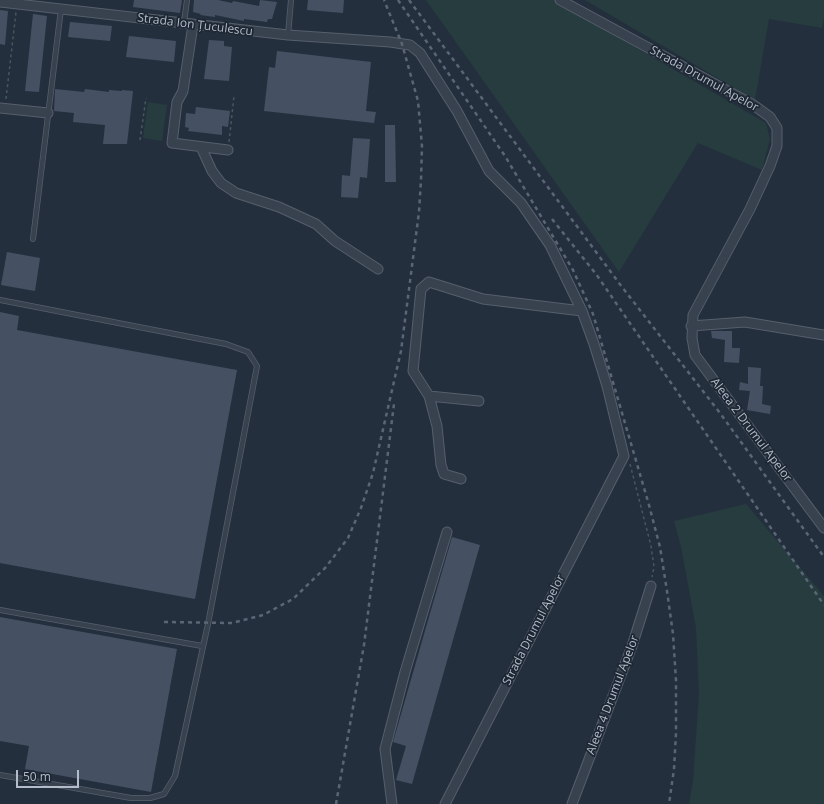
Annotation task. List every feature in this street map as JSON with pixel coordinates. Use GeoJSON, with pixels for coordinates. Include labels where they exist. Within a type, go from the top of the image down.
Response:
{"type":"FeatureCollection","features":[{"type":"Feature","properties":{"kind":"street","name":"Strada Drumul Apelor"},"geometry":{"type":"LineString","coordinates":[[560,0],[752,104],[770,117],[777,128],[777,146],[770,166],[750,209],[692,315],[691,326]]}},
{"type":"Feature","properties":{"kind":"street","name":"Strada Ion Țuculescu"},"geometry":{"type":"LineString","coordinates":[[0,2],[288,35],[390,42],[410,45],[420,53],[457,111],[489,171],[521,203],[550,245],[582,311],[607,386],[624,456]]}},
{"type":"Feature","properties":{"kind":"street"},"geometry":{"type":"LineString","coordinates":[[189,24],[184,90],[177,102],[172,143],[228,150]]}},
{"type":"Feature","properties":{"kind":"street"},"geometry":{"type":"LineString","coordinates":[[3,108],[48,113]]}},
{"type":"Feature","properties":{"kind":"street"},"geometry":{"type":"LineString","coordinates":[[201,147],[212,171],[221,183],[236,193],[285,209],[316,224],[335,241],[378,269]]}},
{"type":"Feature","properties":{"kind":"street"},"geometry":{"type":"LineString","coordinates":[[461,478],[444,474],[441,465],[437,426],[429,396],[413,372],[421,289],[429,282],[483,299],[582,311]]}},
{"type":"Feature","properties":{"kind":"street"},"geometry":{"type":"LineString","coordinates":[[691,326],[745,322],[824,335]]}},
{"type":"Feature","properties":{"kind":"street","name":"Aleea 2 Drumul Apelor"},"geometry":{"type":"LineString","coordinates":[[691,326],[695,354],[824,528]]}},
{"type":"Feature","properties":{"kind":"street"},"geometry":{"type":"LineString","coordinates":[[429,396],[479,401]]}},
{"type":"Feature","properties":{"kind":"street","name":"Strada Drumul Apelor"},"geometry":{"type":"LineString","coordinates":[[445,804],[624,456]]}},
{"type":"Feature","properties":{"kind":"street"},"geometry":{"type":"LineString","coordinates":[[392,804],[385,749],[405,672],[447,532]]}},
{"type":"Feature","properties":{"kind":"street","name":"Aleea 4 Drumul Apelor"},"geometry":{"type":"LineString","coordinates":[[572,804],[632,646],[651,586]]}},
{"type":"Feature","properties":{"kind":"lane"},"geometry":{"type":"LineString","coordinates":[[187,0],[189,24]]}},
{"type":"Feature","properties":{"kind":"lane"},"geometry":{"type":"LineString","coordinates":[[288,35],[291,0]]}},
{"type":"Feature","properties":{"kind":"lane"},"geometry":{"type":"LineString","coordinates":[[33,239],[61,9]]}},
{"type":"Feature","properties":{"kind":"lane"},"geometry":{"type":"LineString","coordinates":[[0,300],[226,344],[248,352],[257,366],[208,624],[175,776],[164,794],[150,798],[131,798],[0,775]]}},
{"type":"Feature","properties":{"kind":"lane"},"geometry":{"type":"LineString","coordinates":[[0,610],[202,646]]}},
{"type":"Feature","properties":{"kind":"path"},"geometry":{"type":"LineString","coordinates":[[3,108],[17,4]]}},
{"type":"Feature","properties":{"kind":"path"},"geometry":{"type":"LineString","coordinates":[[228,150],[234,96]]}},
{"type":"Feature","properties":{"kind":"path"},"geometry":{"type":"LineString","coordinates":[[140,140],[146,98]]}},
{"type":"Feature","properties":{"kind":"path"},"geometry":{"type":"LineString","coordinates":[[624,456],[630,465],[646,526],[654,567],[651,586]]}},
{"type":"Feature","properties":{"kind":"green space"},"geometry":{"type":"Polygon","coordinates":[[[426,0],[554,0],[766,123],[770,139],[762,170],[698,143],[619,272],[426,0]]]}},
{"type":"Feature","properties":{"kind":"green space"},"geometry":{"type":"Polygon","coordinates":[[[585,0],[824,0],[824,18],[822,28],[769,19],[755,100],[585,0]]]}},
{"type":"Feature","properties":{"kind":"green space"},"geometry":{"type":"Polygon","coordinates":[[[148,102],[167,105],[162,141],[143,138],[148,102]]]}},
{"type":"Feature","properties":{"kind":"green space"},"geometry":{"type":"Polygon","coordinates":[[[746,504],[824,596],[824,804],[689,804],[693,781],[699,693],[696,628],[681,547],[674,521],[746,504]]]}},
{"type":"Feature","properties":{"kind":"building"},"geometry":{"type":"Polygon","coordinates":[[[134,0],[182,0],[180,13],[133,7],[134,0]]]}},
{"type":"Feature","properties":{"kind":"building"},"geometry":{"type":"Polygon","coordinates":[[[194,0],[218,0],[232,3],[233,1],[259,6],[260,0],[277,2],[272,19],[268,19],[267,22],[244,19],[244,21],[215,15],[215,17],[200,15],[201,14],[193,12],[194,0]]]}},
{"type":"Feature","properties":{"kind":"building"},"geometry":{"type":"Polygon","coordinates":[[[308,0],[344,0],[343,13],[307,10],[308,0]]]}},
{"type":"Feature","properties":{"kind":"building"},"geometry":{"type":"Polygon","coordinates":[[[0,10],[8,11],[5,45],[0,44],[0,10]]]}},
{"type":"Feature","properties":{"kind":"building"},"geometry":{"type":"Polygon","coordinates":[[[33,14],[47,16],[39,92],[25,91],[33,14]]]}},
{"type":"Feature","properties":{"kind":"building"},"geometry":{"type":"Polygon","coordinates":[[[70,22],[112,26],[110,41],[68,37],[70,22]]]}},
{"type":"Feature","properties":{"kind":"building"},"geometry":{"type":"Polygon","coordinates":[[[129,36],[176,41],[174,62],[126,57],[129,36]]]}},
{"type":"Feature","properties":{"kind":"building"},"geometry":{"type":"Polygon","coordinates":[[[209,40],[224,41],[224,46],[232,47],[229,81],[204,79],[209,40]]]}},
{"type":"Feature","properties":{"kind":"building"},"geometry":{"type":"Polygon","coordinates":[[[277,51],[371,62],[366,111],[376,112],[374,123],[264,111],[269,67],[275,68],[277,51]]]}},
{"type":"Feature","properties":{"kind":"building"},"geometry":{"type":"Polygon","coordinates":[[[55,89],[84,92],[85,89],[109,92],[109,90],[133,91],[127,144],[103,144],[105,125],[73,122],[74,113],[54,111],[55,89]]]}},
{"type":"Feature","properties":{"kind":"building"},"geometry":{"type":"Polygon","coordinates":[[[196,107],[230,111],[228,127],[222,126],[222,135],[188,131],[189,128],[185,127],[186,113],[195,114],[196,107]]]}},
{"type":"Feature","properties":{"kind":"building"},"geometry":{"type":"Polygon","coordinates":[[[385,125],[395,125],[396,182],[385,182],[385,125]]]}},
{"type":"Feature","properties":{"kind":"building"},"geometry":{"type":"Polygon","coordinates":[[[353,138],[370,139],[367,178],[360,177],[358,198],[341,197],[342,175],[350,176],[353,138]]]}},
{"type":"Feature","properties":{"kind":"building"},"geometry":{"type":"Polygon","coordinates":[[[7,252],[40,258],[35,291],[1,285],[7,252]]]}},
{"type":"Feature","properties":{"kind":"building"},"geometry":{"type":"Polygon","coordinates":[[[0,312],[19,316],[17,330],[237,370],[195,599],[0,563],[0,312]]]}},
{"type":"Feature","properties":{"kind":"building"},"geometry":{"type":"Polygon","coordinates":[[[711,331],[732,331],[732,348],[740,348],[739,363],[724,362],[725,340],[712,338],[711,331]]]}},
{"type":"Feature","properties":{"kind":"building"},"geometry":{"type":"Polygon","coordinates":[[[748,367],[761,368],[760,386],[763,386],[762,404],[771,406],[770,414],[747,410],[750,391],[739,390],[740,382],[748,384],[748,367]]]}},
{"type":"Feature","properties":{"kind":"building"},"geometry":{"type":"Polygon","coordinates":[[[452,537],[480,545],[412,784],[396,780],[406,746],[393,742],[452,537]]]}},
{"type":"Feature","properties":{"kind":"building"},"geometry":{"type":"Polygon","coordinates":[[[0,617],[177,649],[151,792],[25,769],[29,746],[0,741],[0,617]]]}},
{"type":"Feature","properties":{"kind":"railway"},"geometry":{"type":"LineString","coordinates":[[164,622],[232,623],[263,615],[293,599],[326,567],[348,538],[361,508],[373,473],[401,351],[419,212],[421,180],[422,146],[418,101],[402,44],[384,0]]}},
{"type":"Feature","properties":{"kind":"railway"},"geometry":{"type":"LineString","coordinates":[[398,0],[505,156],[573,270],[593,314],[649,505],[660,547],[667,591],[673,634],[676,680],[674,769],[669,804]]}},
{"type":"Feature","properties":{"kind":"railway"},"geometry":{"type":"LineString","coordinates":[[409,0],[622,287],[720,413],[824,557]]}},
{"type":"Feature","properties":{"kind":"railway"},"geometry":{"type":"LineString","coordinates":[[552,219],[596,274],[824,605]]}},
{"type":"Feature","properties":{"kind":"railway"},"geometry":{"type":"LineString","coordinates":[[336,804],[364,645],[394,404]]}}]}
